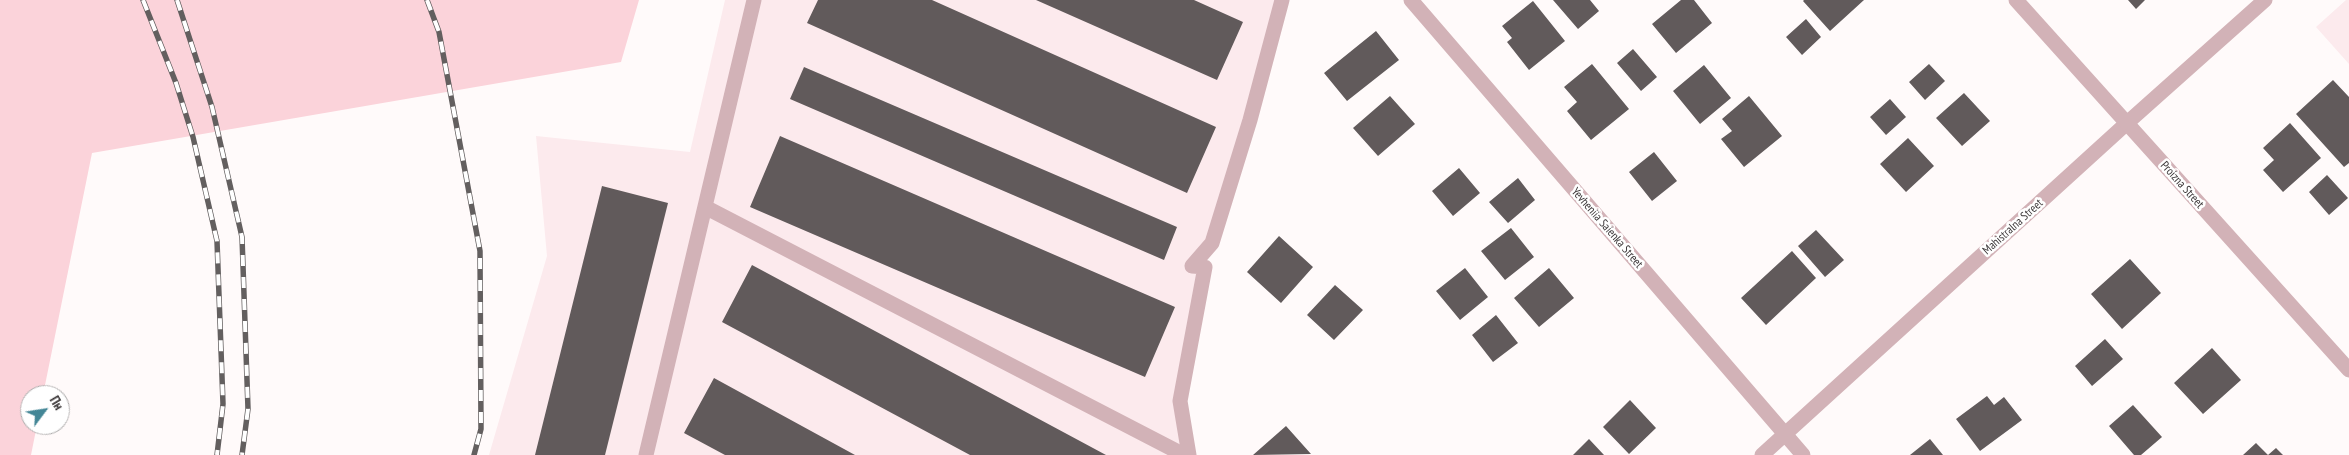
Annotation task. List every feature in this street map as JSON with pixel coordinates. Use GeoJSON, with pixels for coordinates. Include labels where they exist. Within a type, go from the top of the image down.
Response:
{"type":"FeatureCollection","features":[{"type":"Feature","properties":{"kind":"street"},"geometry":{"type":"LineString","coordinates":[[646,455],[754,0]]}},
{"type":"Feature","properties":{"kind":"street"},"geometry":{"type":"LineString","coordinates":[[1189,455],[1180,401],[1205,267],[1192,266],[1212,242],[1250,120],[1282,0]]}},
{"type":"Feature","properties":{"kind":"street","name":"Yevheniia Saienka Street"},"geometry":{"type":"LineString","coordinates":[[1411,0],[1803,455]]}},
{"type":"Feature","properties":{"kind":"street","name":"Proizna Street"},"geometry":{"type":"LineString","coordinates":[[2016,0],[2349,370]]}},
{"type":"Feature","properties":{"kind":"street","name":"Mahistralna Street"},"geometry":{"type":"LineString","coordinates":[[1762,455],[2265,0]]}},
{"type":"Feature","properties":{"kind":"street"},"geometry":{"type":"LineString","coordinates":[[705,207],[1184,455]]}},
{"type":"Feature","properties":{"kind":"shaded area"},"geometry":{"type":"Polygon","coordinates":[[[0,0],[639,0],[621,62],[92,153],[45,385],[20,385],[20,435],[35,435],[31,455],[0,455],[0,0]]]}},
{"type":"Feature","properties":{"kind":"shaded area"},"geometry":{"type":"Polygon","coordinates":[[[725,0],[1282,0],[1212,243],[1193,265],[1205,267],[1180,401],[1189,455],[489,455],[547,256],[536,136],[690,152],[725,0]]]}},
{"type":"Feature","properties":{"kind":"shaded area"},"geometry":{"type":"Polygon","coordinates":[[[2346,0],[2349,0],[2349,64],[2316,27],[2346,0]]]}},
{"type":"Feature","properties":{"kind":"building"},"geometry":{"type":"Polygon","coordinates":[[[818,0],[932,0],[1216,127],[1187,193],[807,23],[818,0]]]}},
{"type":"Feature","properties":{"kind":"building"},"geometry":{"type":"Polygon","coordinates":[[[1036,0],[1194,0],[1243,22],[1217,80],[1036,0]]]}},
{"type":"Feature","properties":{"kind":"building"},"geometry":{"type":"Polygon","coordinates":[[[1553,0],[1590,0],[1599,11],[1578,29],[1553,0]]]}},
{"type":"Feature","properties":{"kind":"building"},"geometry":{"type":"Polygon","coordinates":[[[1681,0],[1694,0],[1712,23],[1676,53],[1652,24],[1681,0]]]}},
{"type":"Feature","properties":{"kind":"building"},"geometry":{"type":"Polygon","coordinates":[[[1804,0],[1864,0],[1830,31],[1803,1],[1804,0]]]}},
{"type":"Feature","properties":{"kind":"building"},"geometry":{"type":"Polygon","coordinates":[[[2128,0],[2145,0],[2136,9],[2128,0]]]}},
{"type":"Feature","properties":{"kind":"building"},"geometry":{"type":"Polygon","coordinates":[[[1533,1],[1565,41],[1529,70],[1507,42],[1512,38],[1502,26],[1533,1]]]}},
{"type":"Feature","properties":{"kind":"building"},"geometry":{"type":"Polygon","coordinates":[[[1806,19],[1821,37],[1802,55],[1786,37],[1806,19]]]}},
{"type":"Feature","properties":{"kind":"building"},"geometry":{"type":"Polygon","coordinates":[[[1376,31],[1399,60],[1347,101],[1324,73],[1376,31]]]}},
{"type":"Feature","properties":{"kind":"building"},"geometry":{"type":"Polygon","coordinates":[[[1633,49],[1657,77],[1641,91],[1617,63],[1633,49]]]}},
{"type":"Feature","properties":{"kind":"building"},"geometry":{"type":"Polygon","coordinates":[[[1592,64],[1629,109],[1591,140],[1567,111],[1577,102],[1564,87],[1592,64]]]}},
{"type":"Feature","properties":{"kind":"building"},"geometry":{"type":"Polygon","coordinates":[[[1929,64],[1945,81],[1925,100],[1909,82],[1929,64]]]}},
{"type":"Feature","properties":{"kind":"building"},"geometry":{"type":"Polygon","coordinates":[[[1704,65],[1731,98],[1700,124],[1673,91],[1704,65]]]}},
{"type":"Feature","properties":{"kind":"building"},"geometry":{"type":"Polygon","coordinates":[[[804,67],[1177,227],[1164,260],[790,99],[804,67]]]}},
{"type":"Feature","properties":{"kind":"building"},"geometry":{"type":"Polygon","coordinates":[[[2333,80],[2349,97],[2349,163],[2344,167],[2296,114],[2333,80]]]}},
{"type":"Feature","properties":{"kind":"building"},"geometry":{"type":"Polygon","coordinates":[[[1964,93],[1990,121],[1962,146],[1936,118],[1964,93]]]}},
{"type":"Feature","properties":{"kind":"building"},"geometry":{"type":"Polygon","coordinates":[[[1390,96],[1415,124],[1378,156],[1353,128],[1390,96]]]}},
{"type":"Feature","properties":{"kind":"building"},"geometry":{"type":"Polygon","coordinates":[[[1749,96],[1782,136],[1744,167],[1721,139],[1732,131],[1722,119],[1749,96]]]}},
{"type":"Feature","properties":{"kind":"building"},"geometry":{"type":"Polygon","coordinates":[[[1890,99],[1906,117],[1886,135],[1870,117],[1890,99]]]}},
{"type":"Feature","properties":{"kind":"building"},"geometry":{"type":"Polygon","coordinates":[[[2290,123],[2321,158],[2283,192],[2263,170],[2274,160],[2263,148],[2290,123]]]}},
{"type":"Feature","properties":{"kind":"building"},"geometry":{"type":"Polygon","coordinates":[[[780,136],[1175,307],[1145,377],[750,207],[780,136]]]}},
{"type":"Feature","properties":{"kind":"building"},"geometry":{"type":"Polygon","coordinates":[[[1908,138],[1934,166],[1906,192],[1880,164],[1908,138]]]}},
{"type":"Feature","properties":{"kind":"building"},"geometry":{"type":"Polygon","coordinates":[[[1654,152],[1677,181],[1652,201],[1629,172],[1654,152]]]}},
{"type":"Feature","properties":{"kind":"building"},"geometry":{"type":"Polygon","coordinates":[[[1459,168],[1480,193],[1453,216],[1432,191],[1459,168]]]}},
{"type":"Feature","properties":{"kind":"building"},"geometry":{"type":"Polygon","coordinates":[[[2327,175],[2348,198],[2329,215],[2309,192],[2327,175]]]}},
{"type":"Feature","properties":{"kind":"building"},"geometry":{"type":"Polygon","coordinates":[[[1518,178],[1535,200],[1508,223],[1489,202],[1518,178]]]}},
{"type":"Feature","properties":{"kind":"building"},"geometry":{"type":"Polygon","coordinates":[[[602,186],[668,203],[605,455],[535,455],[602,186]]]}},
{"type":"Feature","properties":{"kind":"building"},"geometry":{"type":"Polygon","coordinates":[[[1511,228],[1534,257],[1505,280],[1481,251],[1511,228]]]}},
{"type":"Feature","properties":{"kind":"building"},"geometry":{"type":"Polygon","coordinates":[[[1816,230],[1844,260],[1825,277],[1798,246],[1816,230]]]}},
{"type":"Feature","properties":{"kind":"building"},"geometry":{"type":"Polygon","coordinates":[[[1279,236],[1313,267],[1281,303],[1247,272],[1279,236]]]}},
{"type":"Feature","properties":{"kind":"building"},"geometry":{"type":"Polygon","coordinates":[[[1792,251],[1816,278],[1766,325],[1741,298],[1792,251]]]}},
{"type":"Feature","properties":{"kind":"building"},"geometry":{"type":"Polygon","coordinates":[[[2130,259],[2161,293],[2122,329],[2091,294],[2130,259]]]}},
{"type":"Feature","properties":{"kind":"building"},"geometry":{"type":"Polygon","coordinates":[[[752,265],[1106,455],[970,455],[722,322],[752,265]]]}},
{"type":"Feature","properties":{"kind":"building"},"geometry":{"type":"Polygon","coordinates":[[[1465,268],[1488,297],[1460,320],[1436,291],[1465,268]]]}},
{"type":"Feature","properties":{"kind":"building"},"geometry":{"type":"Polygon","coordinates":[[[1549,268],[1574,298],[1539,327],[1514,298],[1549,268]]]}},
{"type":"Feature","properties":{"kind":"building"},"geometry":{"type":"Polygon","coordinates":[[[1335,285],[1363,310],[1334,340],[1307,315],[1335,285]]]}},
{"type":"Feature","properties":{"kind":"building"},"geometry":{"type":"Polygon","coordinates":[[[1496,315],[1518,343],[1493,362],[1472,335],[1496,315]]]}},
{"type":"Feature","properties":{"kind":"building"},"geometry":{"type":"Polygon","coordinates":[[[2105,339],[2123,359],[2092,386],[2075,366],[2105,339]]]}},
{"type":"Feature","properties":{"kind":"building"},"geometry":{"type":"Polygon","coordinates":[[[2212,348],[2241,380],[2203,414],[2174,383],[2212,348]]]}},
{"type":"Feature","properties":{"kind":"building"},"geometry":{"type":"Polygon","coordinates":[[[714,378],[855,455],[725,455],[684,433],[714,378]]]}},
{"type":"Feature","properties":{"kind":"building"},"geometry":{"type":"Polygon","coordinates":[[[1987,396],[1994,405],[2004,397],[2022,420],[1980,451],[1956,419],[1987,396]]]}},
{"type":"Feature","properties":{"kind":"building"},"geometry":{"type":"Polygon","coordinates":[[[1630,400],[1656,428],[1629,454],[1603,427],[1630,400]]]}},
{"type":"Feature","properties":{"kind":"building"},"geometry":{"type":"Polygon","coordinates":[[[2133,405],[2162,437],[2141,455],[2134,455],[2109,426],[2133,405]]]}},
{"type":"Feature","properties":{"kind":"building"},"geometry":{"type":"Polygon","coordinates":[[[1286,426],[1311,454],[1253,455],[1286,426]]]}},
{"type":"Feature","properties":{"kind":"building"},"geometry":{"type":"Polygon","coordinates":[[[1589,439],[1604,455],[1573,455],[1589,439]]]}},
{"type":"Feature","properties":{"kind":"building"},"geometry":{"type":"Polygon","coordinates":[[[1930,439],[1943,455],[1910,455],[1930,439]]]}},
{"type":"Feature","properties":{"kind":"building"},"geometry":{"type":"Polygon","coordinates":[[[2256,443],[2268,455],[2243,455],[2256,443]]]}},
{"type":"Feature","properties":{"kind":"building"},"geometry":{"type":"Polygon","coordinates":[[[2276,448],[2283,455],[2268,455],[2276,448]]]}},
{"type":"Feature","properties":{"kind":"railway"},"geometry":{"type":"LineString","coordinates":[[143,0],[176,83],[193,137],[217,241],[223,404],[217,455]]}},
{"type":"Feature","properties":{"kind":"railway"},"geometry":{"type":"LineString","coordinates":[[177,0],[212,107],[242,237],[248,409],[242,455]]}},
{"type":"Feature","properties":{"kind":"railway"},"geometry":{"type":"LineString","coordinates":[[427,0],[439,32],[480,251],[481,429],[474,455]]}}]}
